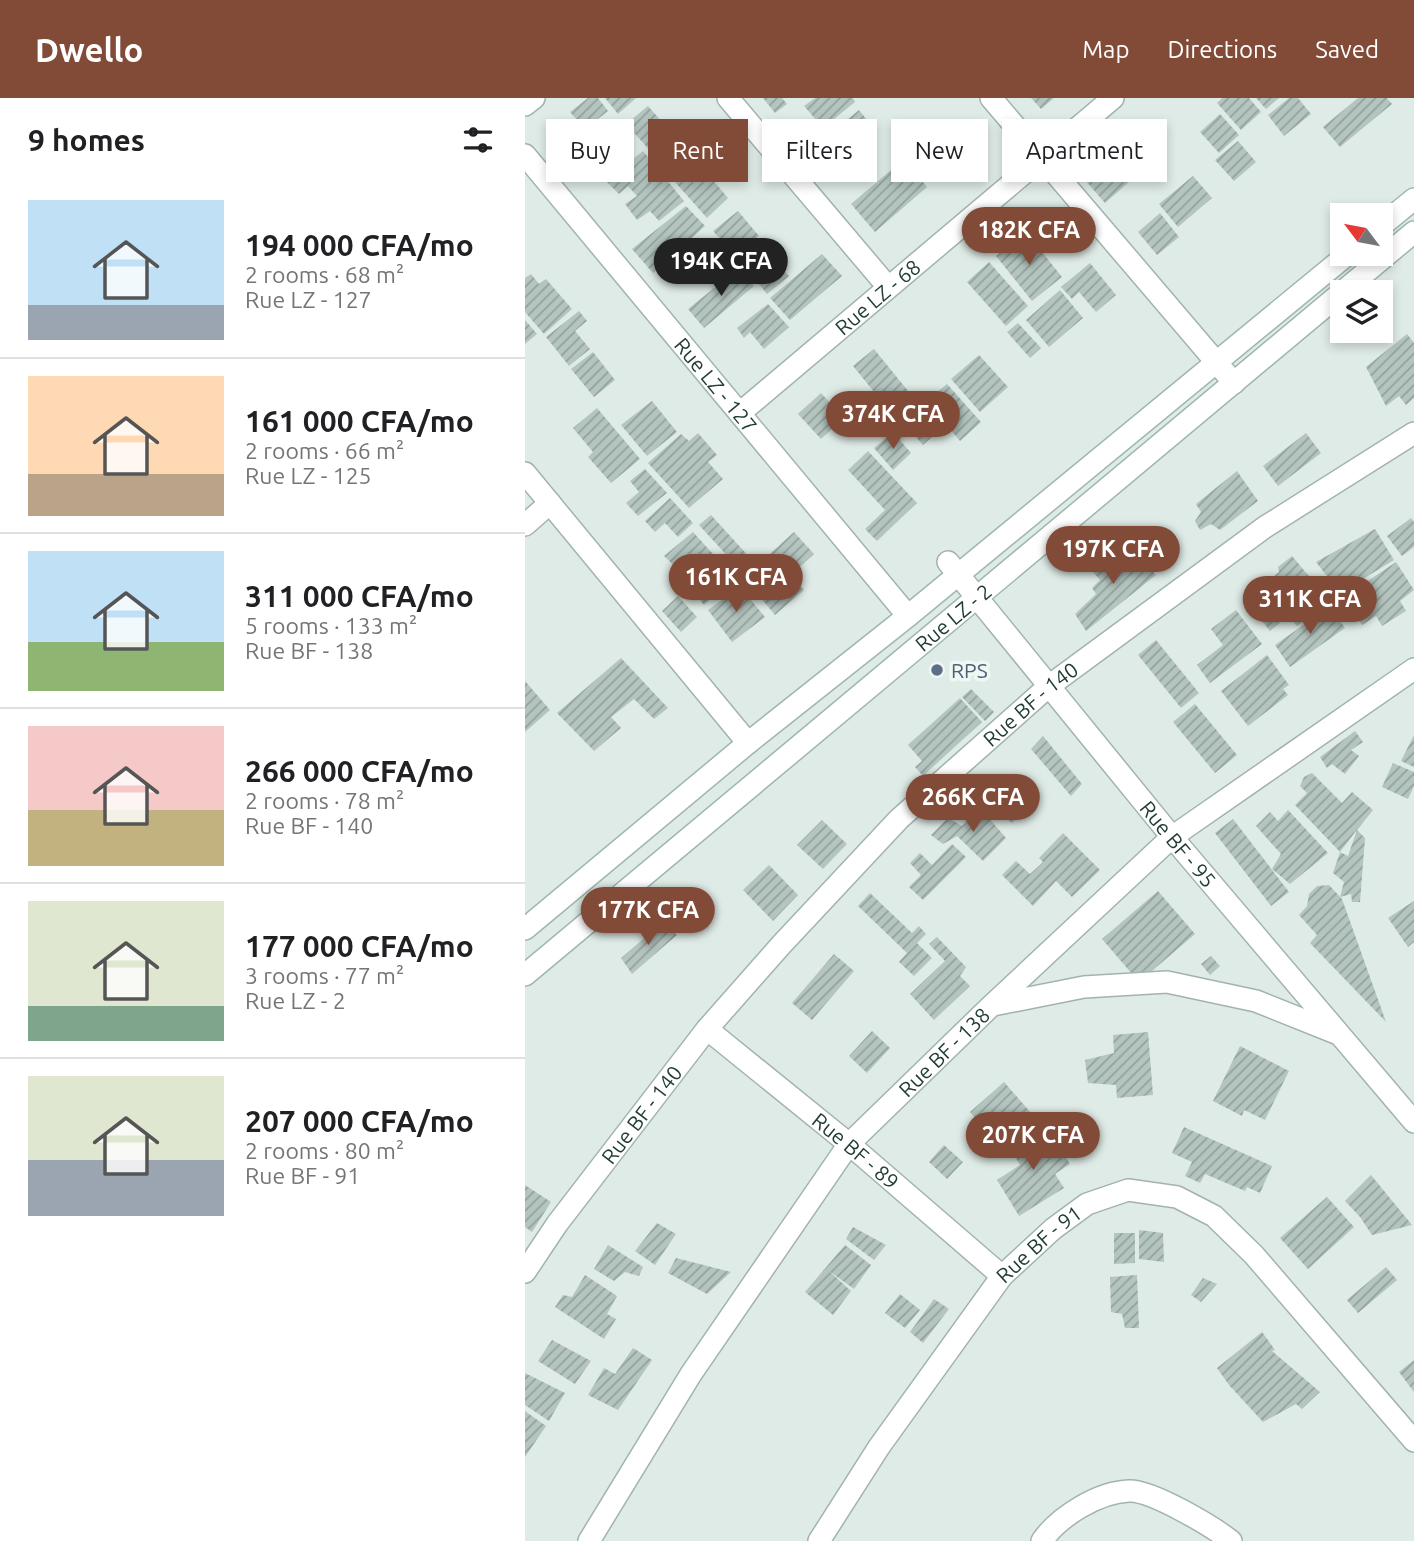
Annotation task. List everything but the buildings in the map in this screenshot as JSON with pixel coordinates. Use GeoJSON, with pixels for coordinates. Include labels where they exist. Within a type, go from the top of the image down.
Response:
{"type":"FeatureCollection","features":[{"type":"Feature","properties":{"kind":"street"},"geometry":{"type":"LineString","coordinates":[[525,105],[534,98]]}},
{"type":"Feature","properties":{"kind":"street"},"geometry":{"type":"LineString","coordinates":[[728,98],[888,287]]}},
{"type":"Feature","properties":{"kind":"street"},"geometry":{"type":"LineString","coordinates":[[991,98],[1009,119]]}},
{"type":"Feature","properties":{"kind":"street","name":"Rue LZ - 68"},"geometry":{"type":"LineString","coordinates":[[1089,119],[1113,98]]}},
{"type":"Feature","properties":{"kind":"street","name":"Rue LZ - 127"},"geometry":{"type":"LineString","coordinates":[[525,155],[908,616]]}},
{"type":"Feature","properties":{"kind":"street","name":"Rue LZ - 68"},"geometry":{"type":"LineString","coordinates":[[740,414],[1014,182]]}},
{"type":"Feature","properties":{"kind":"street"},"geometry":{"type":"LineString","coordinates":[[1062,182],[1234,383]]}},
{"type":"Feature","properties":{"kind":"street"},"geometry":{"type":"LineString","coordinates":[[1393,216],[1414,199]]}},
{"type":"Feature","properties":{"kind":"street","name":"Rue LZ - 2"},"geometry":{"type":"LineString","coordinates":[[525,975],[1414,232]]}},
{"type":"Feature","properties":{"kind":"street","name":"Rue LZ - 2"},"geometry":{"type":"LineString","coordinates":[[525,929],[748,743],[908,616],[953,568],[1216,363],[1333,266]]}},
{"type":"Feature","properties":{"kind":"street","name":"Rue BF - 140"},"geometry":{"type":"LineString","coordinates":[[525,1272],[557,1224],[707,1029],[782,943],[899,819],[1049,686],[1265,527],[1414,433]]}},
{"type":"Feature","properties":{"kind":"street"},"geometry":{"type":"LineString","coordinates":[[525,473],[748,743]]}},
{"type":"Feature","properties":{"kind":"street"},"geometry":{"type":"LineString","coordinates":[[525,524],[551,503]]}},
{"type":"Feature","properties":{"kind":"street","name":"Rue BF - 95"},"geometry":{"type":"LineString","coordinates":[[953,568],[1172,837],[1414,1122]]}},
{"type":"Feature","properties":{"kind":"street","name":"Rue BF - 138"},"geometry":{"type":"LineString","coordinates":[[589,1541],[691,1374],[849,1144],[991,1006],[1172,837],[1414,669]]}},
{"type":"Feature","properties":{"kind":"street"},"geometry":{"type":"LineString","coordinates":[[991,1006],[1084,987],[1167,982],[1256,1001],[1341,1035]]}},
{"type":"Feature","properties":{"kind":"street","name":"Rue BF - 89"},"geometry":{"type":"LineString","coordinates":[[707,1029],[849,1144],[1002,1276]]}},
{"type":"Feature","properties":{"kind":"street","name":"Rue BF - 91"},"geometry":{"type":"LineString","coordinates":[[818,1541],[879,1447],[1002,1276],[1053,1229],[1087,1204],[1128,1190],[1177,1197],[1214,1216],[1254,1255],[1414,1441]]}},
{"type":"Feature","properties":{"kind":"street"},"geometry":{"type":"LineString","coordinates":[[1042,1541],[1048,1532],[1085,1503],[1131,1490],[1169,1503],[1231,1541]]}},
{"type":"Feature","properties":{"kind":"place","name":"RPS"},"geometry":{"type":"Point","coordinates":[937,670]}}]}
